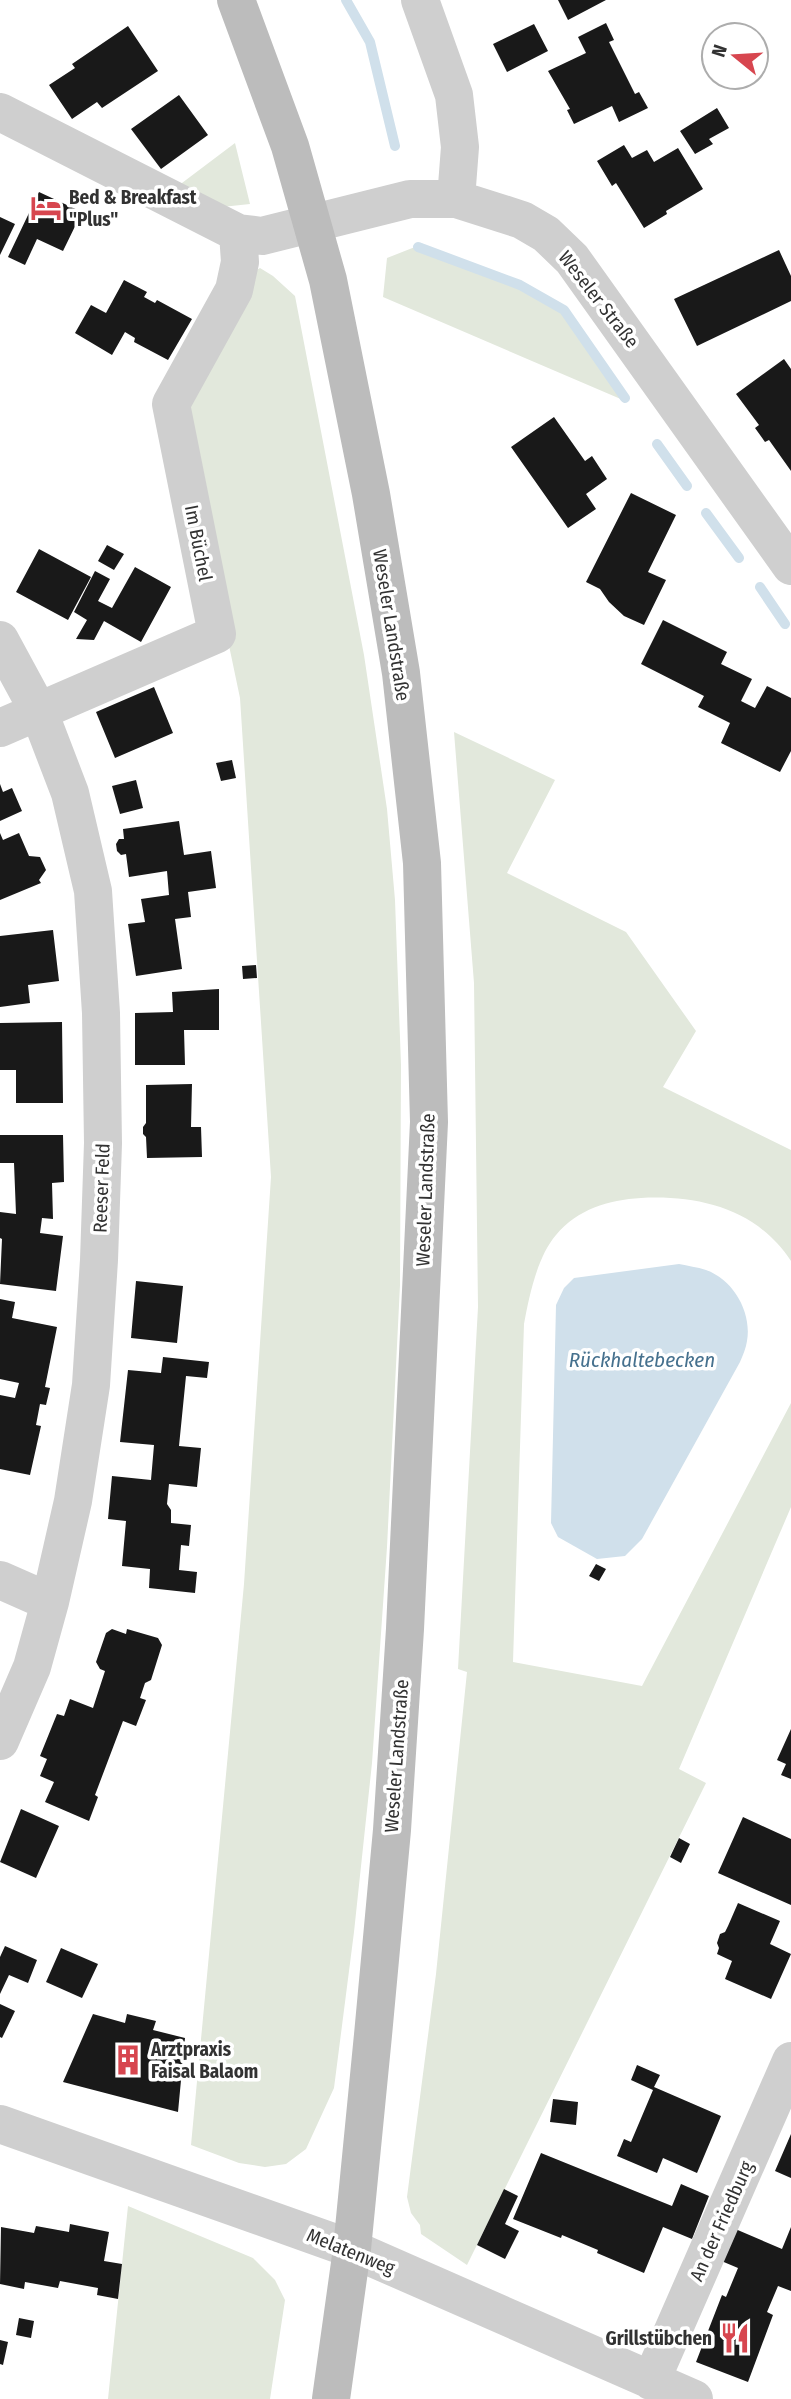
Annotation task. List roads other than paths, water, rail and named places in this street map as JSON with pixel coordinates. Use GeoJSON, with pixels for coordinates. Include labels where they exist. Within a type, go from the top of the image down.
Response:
{"type":"FeatureCollection","features":[{"type":"Feature","properties":{"kind":"main road","name":"Weseler Landstraße"},"geometry":{"type":"LineString","coordinates":[[236,0],[290,146],[328,280],[369,481],[401,673],[422,863],[429,1122],[414,1459],[392,1830],[352,2249],[331,2399]]}},
{"type":"Feature","properties":{"kind":"street"},"geometry":{"type":"LineString","coordinates":[[421,0],[454,95],[460,147],[456,199]]}},
{"type":"Feature","properties":{"kind":"street"},"geometry":{"type":"LineString","coordinates":[[0,112],[238,233]]}},
{"type":"Feature","properties":{"kind":"street","name":"Weseler Straße"},"geometry":{"type":"LineString","coordinates":[[238,233],[262,236],[410,198],[456,199],[522,220],[546,234],[572,259],[791,566]]}},
{"type":"Feature","properties":{"kind":"street","name":"Im Büchel"},"geometry":{"type":"LineString","coordinates":[[0,728],[218,634],[171,404],[234,290],[240,262],[238,233]]}},
{"type":"Feature","properties":{"kind":"street","name":"Reeser Feld"},"geometry":{"type":"LineString","coordinates":[[0,640],[39,712],[70,793],[93,891],[101,1013],[103,1143],[91,1385],[73,1501],[32,1667],[0,1741]]}},
{"type":"Feature","properties":{"kind":"street"},"geometry":{"type":"LineString","coordinates":[[0,1580],[50,1602]]}},
{"type":"Feature","properties":{"kind":"street","name":"An der Friedburg"},"geometry":{"type":"LineString","coordinates":[[651,2381],[791,2061]]}},
{"type":"Feature","properties":{"kind":"street","name":"Melatenweg"},"geometry":{"type":"LineString","coordinates":[[0,2124],[352,2249],[694,2399]]}},
{"type":"Feature","properties":{"kind":"water","name":"Rückhaltebecken"},"geometry":{"type":"Polygon","coordinates":[[[679,1264],[706,1270],[733,1289],[747,1320],[746,1346],[740,1362],[642,1539],[625,1556],[597,1559],[558,1537],[551,1523],[556,1305],[564,1288],[574,1278],[679,1264]]]}},
{"type":"Feature","properties":{"kind":"waterway"},"geometry":{"type":"LineString","coordinates":[[346,0],[370,42],[395,146]]}},
{"type":"Feature","properties":{"kind":"waterway"},"geometry":{"type":"LineString","coordinates":[[418,247],[520,285],[564,310],[625,398]]}},
{"type":"Feature","properties":{"kind":"waterway"},"geometry":{"type":"LineString","coordinates":[[657,444],[687,486]]}},
{"type":"Feature","properties":{"kind":"waterway"},"geometry":{"type":"LineString","coordinates":[[706,513],[739,558]]}},
{"type":"Feature","properties":{"kind":"waterway"},"geometry":{"type":"LineString","coordinates":[[760,587],[785,624]]}},
{"type":"Feature","properties":{"kind":"place","name":"Bed & Breakfast \"Plus\""},"geometry":{"type":"Point","coordinates":[46,208]}},
{"type":"Feature","properties":{"kind":"place","name":"Arztpraxis Faisal Balaom"},"geometry":{"type":"Point","coordinates":[128,2060]}},
{"type":"Feature","properties":{"kind":"place","name":"Grillstübchen"},"geometry":{"type":"Point","coordinates":[735,2338]}}]}
